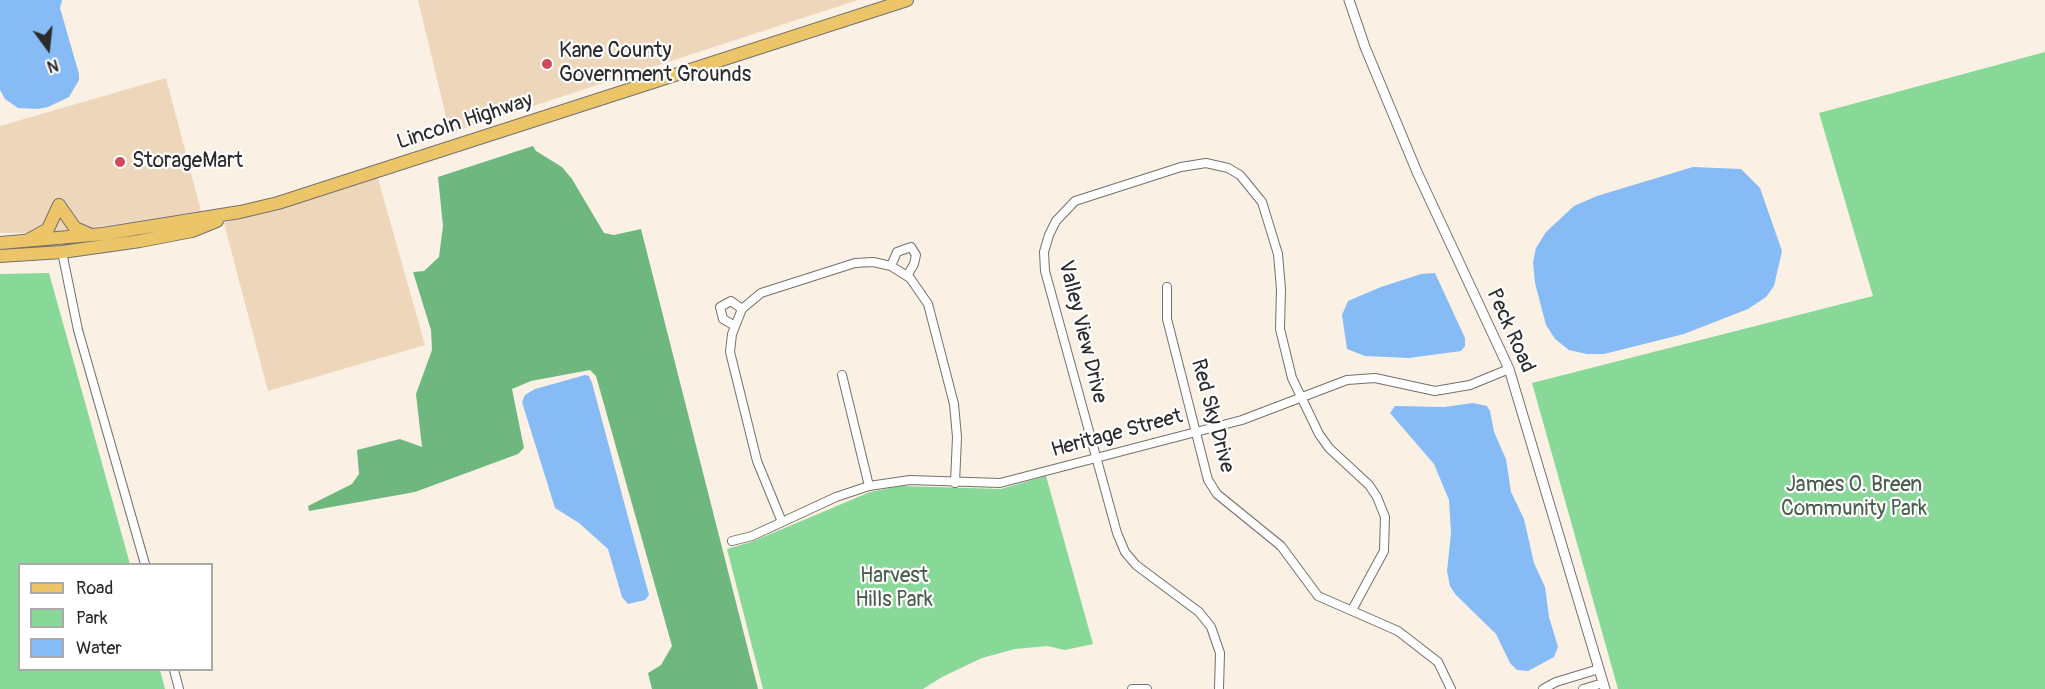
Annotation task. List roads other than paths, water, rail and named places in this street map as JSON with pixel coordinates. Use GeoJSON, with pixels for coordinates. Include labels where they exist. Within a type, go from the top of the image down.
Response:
{"type":"FeatureCollection","features":[{"type":"Feature","properties":{"kind":"main road","name":"Lincoln Highway"},"geometry":{"type":"LineString","coordinates":[[0,243],[91,235],[240,212],[287,200],[907,0]]}},
{"type":"Feature","properties":{"kind":"main road"},"geometry":{"type":"LineString","coordinates":[[22,242],[48,229],[58,205],[75,228],[91,235]]}},
{"type":"Feature","properties":{"kind":"main road","name":"Lincoln Highway"},"geometry":{"type":"LineString","coordinates":[[0,256],[62,252],[192,231],[240,212]]}},
{"type":"Feature","properties":{"kind":"street","name":"Peck Road"},"geometry":{"type":"LineString","coordinates":[[1350,0],[1365,46],[1417,172],[1509,369],[1604,686]]}},
{"type":"Feature","properties":{"kind":"street","name":"Valley View Drive"},"geometry":{"type":"LineString","coordinates":[[1219,689],[1220,652],[1211,627],[1199,612],[1144,572],[1125,552],[1117,533],[1045,271],[1044,252],[1056,221],[1076,201],[1146,177],[1190,165],[1216,165],[1240,175],[1262,202],[1278,254],[1281,289],[1280,329],[1292,378],[1319,434],[1329,448],[1373,490],[1385,517],[1384,551],[1352,610]]}},
{"type":"Feature","properties":{"kind":"street"},"geometry":{"type":"LineString","coordinates":[[891,266],[897,252],[911,247],[916,255],[907,276]]}},
{"type":"Feature","properties":{"kind":"street"},"geometry":{"type":"LineString","coordinates":[[62,252],[78,330],[144,563]]}},
{"type":"Feature","properties":{"kind":"street"},"geometry":{"type":"LineString","coordinates":[[782,522],[757,461],[741,398],[730,352],[735,326],[742,309],[760,293],[791,281],[855,263],[873,262],[891,266],[907,276],[922,291],[928,304],[947,370],[957,437],[955,483]]}},
{"type":"Feature","properties":{"kind":"street","name":"Red Sky Drive"},"geometry":{"type":"LineString","coordinates":[[1167,287],[1167,319],[1208,480],[1217,494],[1281,546],[1318,596],[1398,631],[1430,654],[1445,672],[1451,689]]}},
{"type":"Feature","properties":{"kind":"street"},"geometry":{"type":"LineString","coordinates":[[735,326],[723,319],[720,307],[731,302],[742,309]]}},
{"type":"Feature","properties":{"kind":"street","name":"Heritage Street"},"geometry":{"type":"LineString","coordinates":[[732,541],[752,536],[836,497],[869,486],[901,481],[1000,483],[1242,420],[1336,382],[1357,378],[1393,381],[1414,388],[1453,389],[1509,369]]}},
{"type":"Feature","properties":{"kind":"street"},"geometry":{"type":"LineString","coordinates":[[843,375],[869,486]]}},
{"type":"Feature","properties":{"kind":"street"},"geometry":{"type":"LineString","coordinates":[[1543,689],[1556,682],[1599,669]]}},
{"type":"Feature","properties":{"kind":"street"},"geometry":{"type":"LineString","coordinates":[[174,671],[179,689]]}},
{"type":"Feature","properties":{"kind":"street"},"geometry":{"type":"LineString","coordinates":[[1583,689],[1604,686]]}},
{"type":"Feature","properties":{"kind":"street"},"geometry":{"type":"LineString","coordinates":[[1132,689],[1147,689]]}},
{"type":"Feature","properties":{"kind":"water"},"geometry":{"type":"Polygon","coordinates":[[[0,0],[62,0],[60,8],[79,74],[79,80],[69,97],[38,109],[18,108],[5,99],[0,90],[0,0]]]}},
{"type":"Feature","properties":{"kind":"water"},"geometry":{"type":"Polygon","coordinates":[[[1693,167],[1741,169],[1760,188],[1782,251],[1774,286],[1766,297],[1748,309],[1684,334],[1604,354],[1587,354],[1569,350],[1555,339],[1546,325],[1535,283],[1533,262],[1536,248],[1546,232],[1574,206],[1597,196],[1693,167]]]}},
{"type":"Feature","properties":{"kind":"water"},"geometry":{"type":"Polygon","coordinates":[[[1435,273],[1465,338],[1465,346],[1461,351],[1409,358],[1365,356],[1347,349],[1342,315],[1348,301],[1421,274],[1435,273]]]}},
{"type":"Feature","properties":{"kind":"water"},"geometry":{"type":"Polygon","coordinates":[[[585,375],[589,376],[592,383],[649,595],[645,600],[628,604],[622,597],[608,549],[579,523],[555,508],[522,402],[525,395],[535,389],[585,375]]]}},
{"type":"Feature","properties":{"kind":"water"},"geometry":{"type":"Polygon","coordinates":[[[1473,403],[1487,406],[1490,411],[1494,432],[1506,459],[1511,492],[1524,519],[1534,563],[1545,587],[1549,617],[1558,647],[1554,657],[1528,671],[1517,670],[1510,663],[1496,634],[1456,595],[1450,586],[1447,571],[1451,533],[1449,500],[1434,464],[1390,413],[1395,406],[1444,407],[1473,403]]]}},
{"type":"Feature","properties":{"kind":"place","name":"Kane County Government Grounds"},"geometry":{"type":"Point","coordinates":[547,64]}},
{"type":"Feature","properties":{"kind":"place","name":"StorageMart"},"geometry":{"type":"Point","coordinates":[120,162]}},
{"type":"Feature","properties":{"kind":"park label","name":"James O. Breen Community Park"},"geometry":{"type":"Point","coordinates":[1854,498]}},
{"type":"Feature","properties":{"kind":"park label","name":"Harvest Hills Park"},"geometry":{"type":"Point","coordinates":[894,589]}}]}
